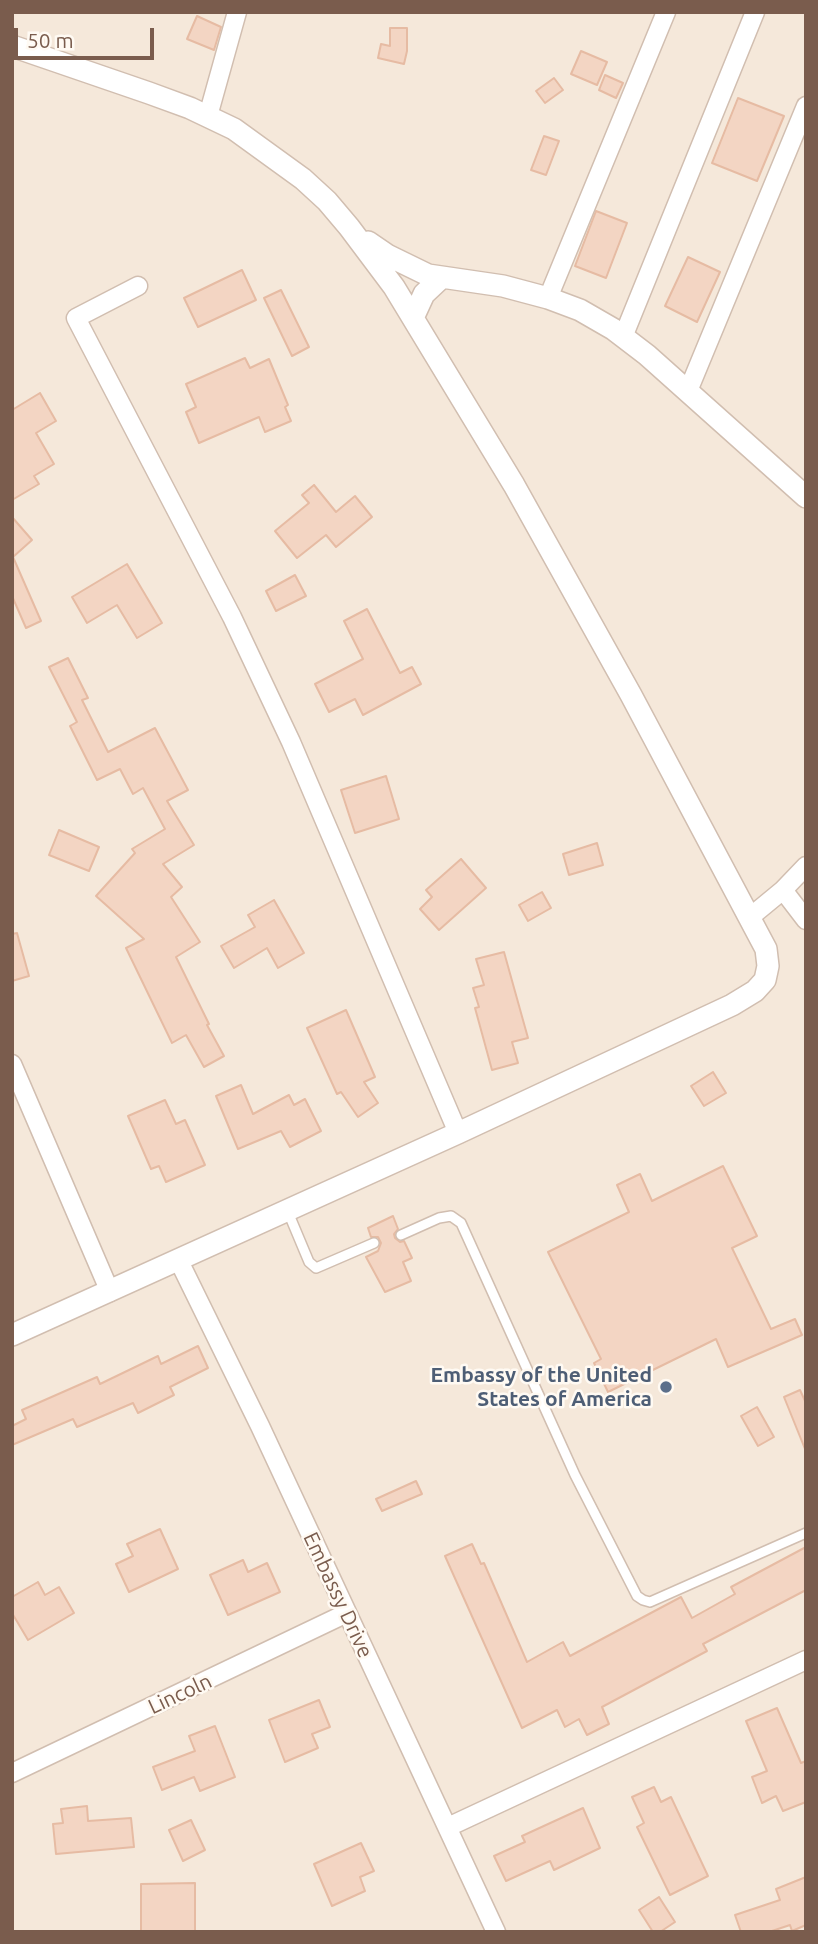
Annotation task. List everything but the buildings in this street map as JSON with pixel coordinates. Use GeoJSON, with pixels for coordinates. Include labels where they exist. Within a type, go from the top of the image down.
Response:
{"type":"FeatureCollection","features":[{"type":"Feature","properties":{"kind":"street"},"geometry":{"type":"LineString","coordinates":[[208,117],[237,12]]}},
{"type":"Feature","properties":{"kind":"street"},"geometry":{"type":"LineString","coordinates":[[548,298],[666,12]]}},
{"type":"Feature","properties":{"kind":"street"},"geometry":{"type":"LineString","coordinates":[[623,337],[755,12]]}},
{"type":"Feature","properties":{"kind":"street"},"geometry":{"type":"LineString","coordinates":[[12,46],[149,93],[234,129],[303,179],[327,201],[394,287],[478,423],[569,583],[749,918],[765,949],[768,966],[765,980],[755,991],[732,1005],[458,1133],[12,1335]]}},
{"type":"Feature","properties":{"kind":"street"},"geometry":{"type":"LineString","coordinates":[[688,391],[806,106]]}},
{"type":"Feature","properties":{"kind":"street"},"geometry":{"type":"LineString","coordinates":[[349,228],[387,256],[418,271],[441,278],[503,286],[580,310],[647,355],[806,498]]}},
{"type":"Feature","properties":{"kind":"street"},"geometry":{"type":"LineString","coordinates":[[413,318],[424,294],[441,278]]}},
{"type":"Feature","properties":{"kind":"street"},"geometry":{"type":"LineString","coordinates":[[138,286],[76,318],[232,617],[292,742],[458,1133]]}},
{"type":"Feature","properties":{"kind":"street"},"geometry":{"type":"LineString","coordinates":[[749,918],[783,890],[806,866]]}},
{"type":"Feature","properties":{"kind":"street"},"geometry":{"type":"LineString","coordinates":[[783,890],[806,920]]}},
{"type":"Feature","properties":{"kind":"street"},"geometry":{"type":"LineString","coordinates":[[12,1064],[110,1292]]}},
{"type":"Feature","properties":{"kind":"street","name":"Embassy Drive"},"geometry":{"type":"LineString","coordinates":[[178,1259],[265,1438],[496,1932]]}},
{"type":"Feature","properties":{"kind":"street","name":"Lincoln"},"geometry":{"type":"LineString","coordinates":[[12,1773],[347,1613]]}},
{"type":"Feature","properties":{"kind":"street"},"geometry":{"type":"LineString","coordinates":[[448,1827],[806,1660]]}},
{"type":"Feature","properties":{"kind":"lane"},"geometry":{"type":"LineString","coordinates":[[287,1210],[309,1262],[316,1268],[374,1243]]}},
{"type":"Feature","properties":{"kind":"lane"},"geometry":{"type":"LineString","coordinates":[[401,1235],[439,1218],[451,1216],[461,1223],[575,1475],[637,1596],[650,1602],[806,1533]]}},
{"type":"Feature","properties":{"kind":"shaded area"},"geometry":{"type":"Polygon","coordinates":[[[12,12],[806,12],[806,1932],[12,1932],[12,12]]]}},
{"type":"Feature","properties":{"kind":"place","name":"Embassy of the United States of America"},"geometry":{"type":"Point","coordinates":[666,1387]}}]}
